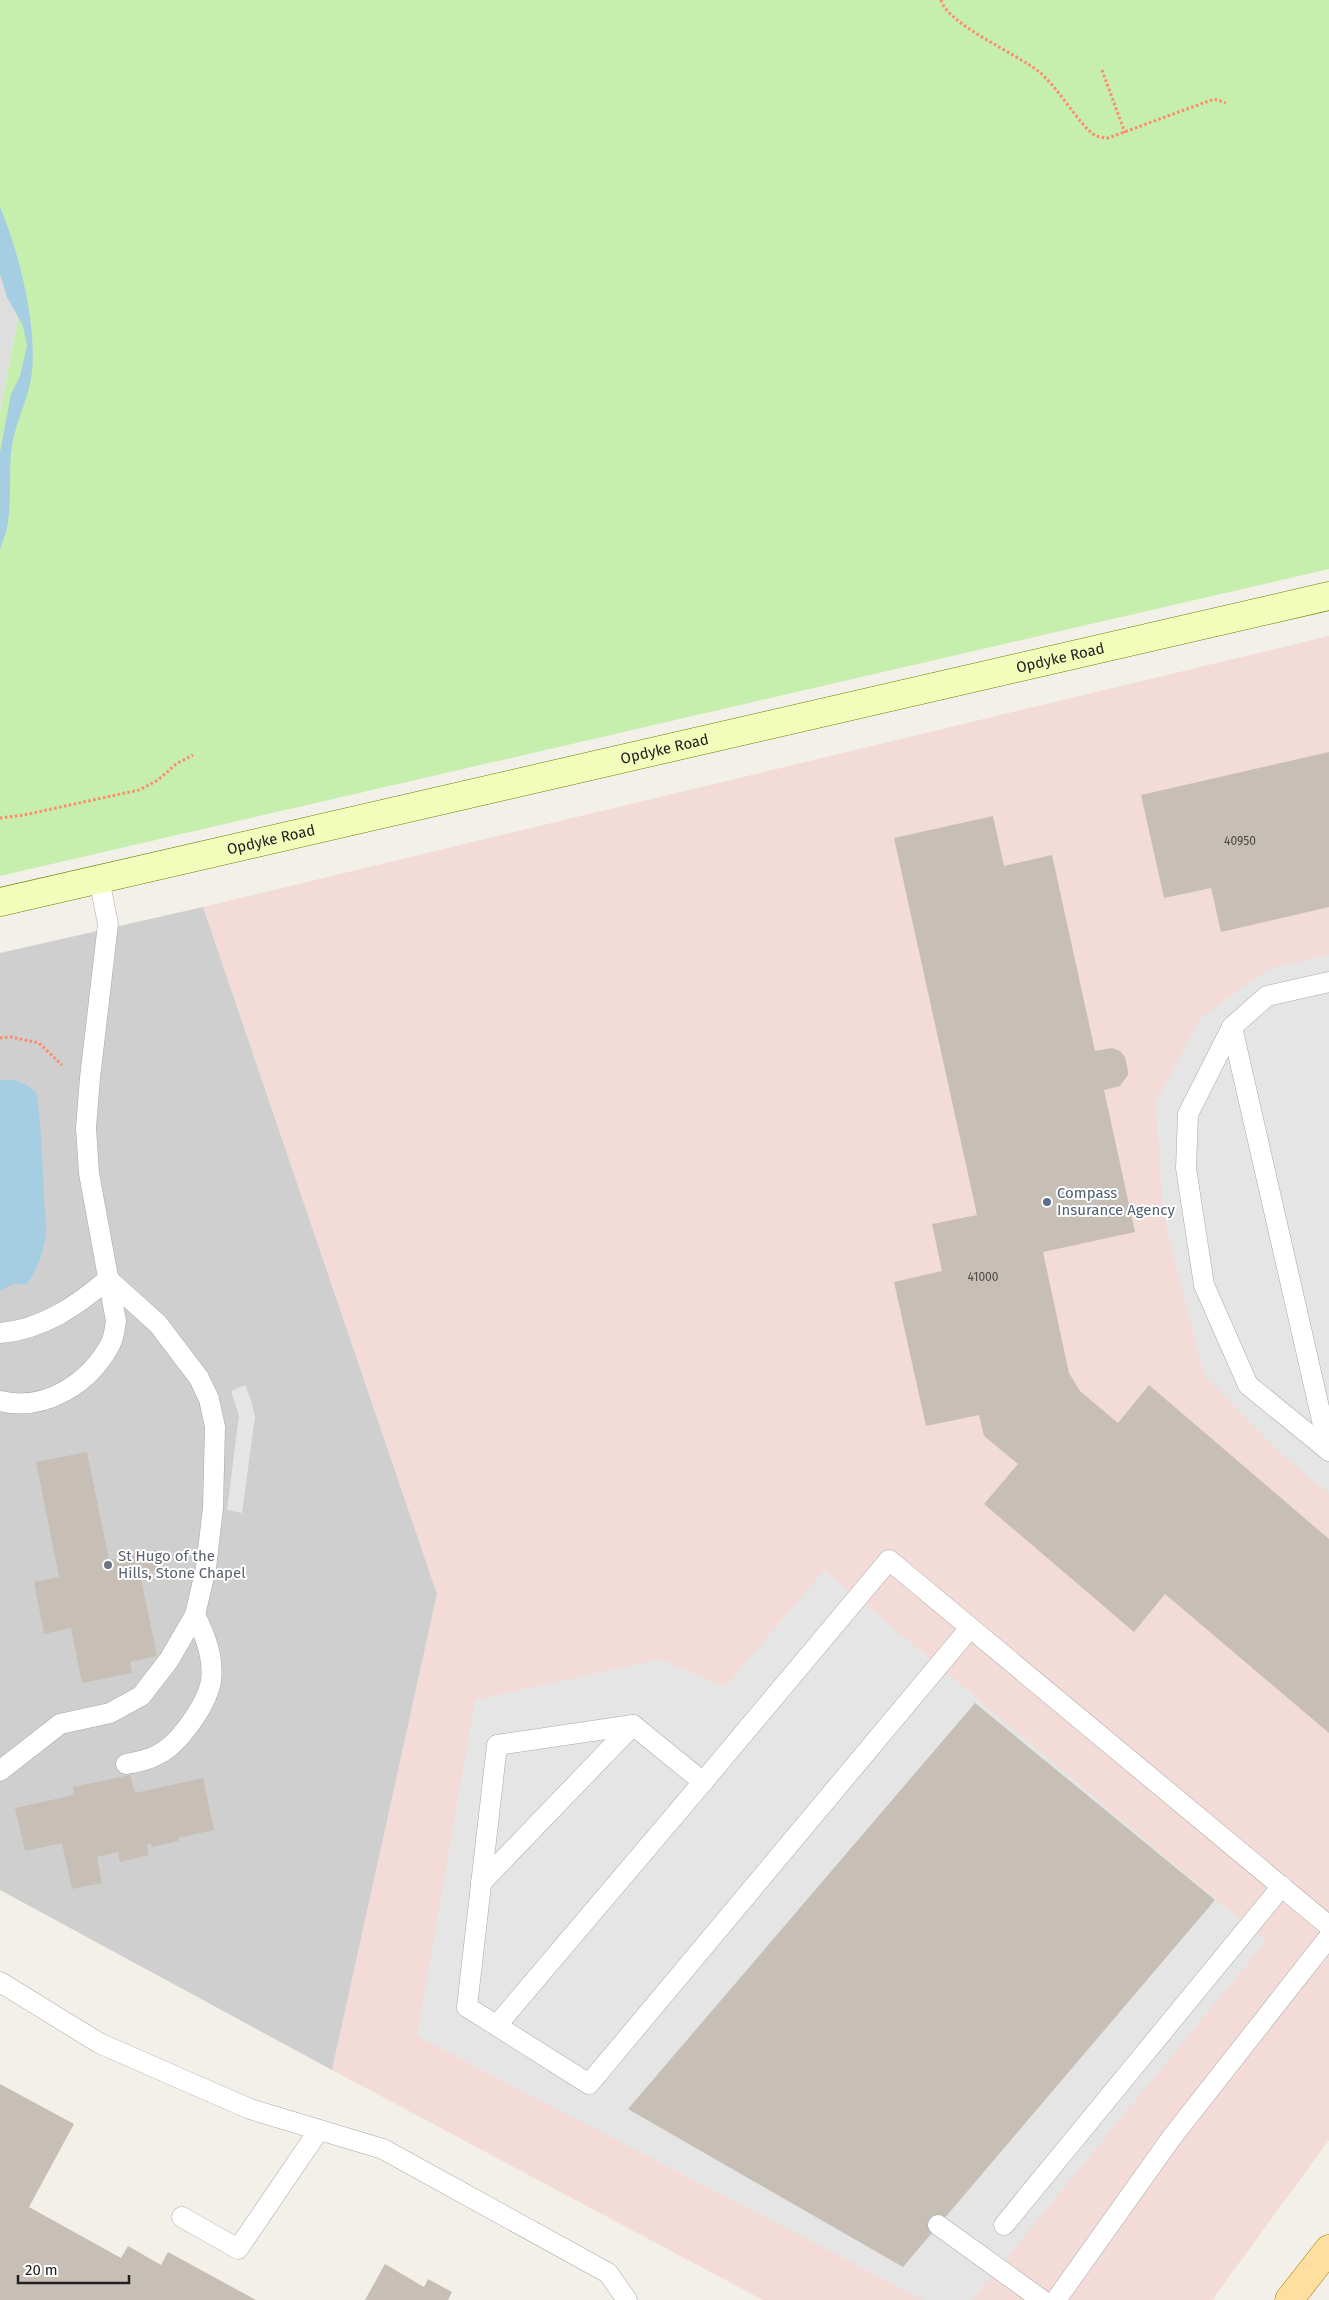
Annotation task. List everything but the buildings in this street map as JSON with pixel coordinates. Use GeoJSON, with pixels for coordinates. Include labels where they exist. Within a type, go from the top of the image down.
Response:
{"type":"FeatureCollection","features":[{"type":"Feature","properties":{"kind":"main road","name":"Opdyke Road"},"geometry":{"type":"LineString","coordinates":[[0,902],[1329,596]]}},
{"type":"Feature","properties":{"kind":"main road"},"geometry":{"type":"LineString","coordinates":[[1289,2300],[1329,2249]]}},
{"type":"Feature","properties":{"kind":"lane"},"geometry":{"type":"LineString","coordinates":[[0,1401],[24,1404],[62,1394],[88,1375],[112,1342],[116,1321],[88,1173],[86,1128],[108,924],[99,878]]}},
{"type":"Feature","properties":{"kind":"lane"},"geometry":{"type":"LineString","coordinates":[[1329,982],[1267,996],[1232,1027],[1188,1114],[1186,1168],[1204,1285],[1248,1385],[1329,1451]]}},
{"type":"Feature","properties":{"kind":"lane"},"geometry":{"type":"LineString","coordinates":[[1232,1027],[1329,1451]]}},
{"type":"Feature","properties":{"kind":"lane"},"geometry":{"type":"LineString","coordinates":[[0,1333],[24,1329],[47,1321],[84,1300],[108,1278]]}},
{"type":"Feature","properties":{"kind":"lane"},"geometry":{"type":"LineString","coordinates":[[0,1771],[60,1724],[110,1713],[141,1696],[169,1660],[195,1615],[206,1568],[213,1508],[215,1426],[213,1413],[199,1378],[186,1359],[158,1324],[108,1278]]}},
{"type":"Feature","properties":{"kind":"lane"},"geometry":{"type":"LineString","coordinates":[[496,2026],[889,1560],[1329,1926]]}},
{"type":"Feature","properties":{"kind":"lane"},"geometry":{"type":"LineString","coordinates":[[126,1764],[148,1759],[170,1747],[179,1738],[201,1705],[211,1682],[211,1659],[206,1637],[195,1615]]}},
{"type":"Feature","properties":{"kind":"lane"},"geometry":{"type":"LineString","coordinates":[[703,1782],[632,1725],[497,1745],[467,2007],[589,2084],[970,1628]]}},
{"type":"Feature","properties":{"kind":"lane"},"geometry":{"type":"LineString","coordinates":[[481,1882],[632,1725]]}},
{"type":"Feature","properties":{"kind":"lane"},"geometry":{"type":"LineString","coordinates":[[1004,2225],[1282,1886]]}},
{"type":"Feature","properties":{"kind":"lane"},"geometry":{"type":"LineString","coordinates":[[1056,2300],[1172,2136],[1329,1936]]}},
{"type":"Feature","properties":{"kind":"lane"},"geometry":{"type":"LineString","coordinates":[[0,1982],[99,2043],[250,2109],[383,2149],[608,2273],[627,2300]]}},
{"type":"Feature","properties":{"kind":"lane"},"geometry":{"type":"LineString","coordinates":[[182,2217],[238,2249],[319,2130]]}},
{"type":"Feature","properties":{"kind":"lane"},"geometry":{"type":"LineString","coordinates":[[938,2225],[1042,2300]]}},
{"type":"Feature","properties":{"kind":"path"},"geometry":{"type":"LineString","coordinates":[[941,0],[943,7],[970,30],[1016,56],[1039,72],[1059,91],[1088,129],[1096,136],[1108,138],[1126,133],[1192,105],[1214,99],[1226,103]]}},
{"type":"Feature","properties":{"kind":"path"},"geometry":{"type":"LineString","coordinates":[[1102,70],[1126,133]]}},
{"type":"Feature","properties":{"kind":"path"},"geometry":{"type":"LineString","coordinates":[[0,818],[24,815],[139,790],[158,780],[176,764],[193,755]]}},
{"type":"Feature","properties":{"kind":"path"},"geometry":{"type":"LineString","coordinates":[[0,1038],[11,1037],[39,1044],[66,1070],[90,1078]]}},
{"type":"Feature","properties":{"kind":"shaded area"},"geometry":{"type":"Polygon","coordinates":[[[0,270],[18,319],[0,413],[0,270]]]}},
{"type":"Feature","properties":{"kind":"shaded area"},"geometry":{"type":"Polygon","coordinates":[[[1329,636],[1329,2140],[1212,2300],[763,2300],[332,2070],[437,1594],[203,907],[1329,636]]]}},
{"type":"Feature","properties":{"kind":"shaded area"},"geometry":{"type":"Polygon","coordinates":[[[203,907],[437,1594],[332,2070],[0,1890],[0,953],[203,907]]]}},
{"type":"Feature","properties":{"kind":"shaded area"},"geometry":{"type":"Polygon","coordinates":[[[1329,955],[1329,1494],[1277,1450],[1204,1375],[1163,1214],[1156,1102],[1200,1018],[1270,968],[1329,955]]]}},
{"type":"Feature","properties":{"kind":"shaded area"},"geometry":{"type":"Polygon","coordinates":[[[245,1385],[255,1417],[242,1513],[227,1510],[239,1416],[231,1391],[245,1385]]]}},
{"type":"Feature","properties":{"kind":"shaded area"},"geometry":{"type":"Polygon","coordinates":[[[824,1570],[1266,1941],[972,2300],[924,2300],[417,2036],[475,1700],[661,1659],[725,1687],[824,1570]]]}},
{"type":"Feature","properties":{"kind":"green space"},"geometry":{"type":"Polygon","coordinates":[[[0,0],[1329,0],[1329,569],[0,876],[0,413],[18,319],[0,270],[0,0]]]}},
{"type":"Feature","properties":{"kind":"water"},"geometry":{"type":"Polygon","coordinates":[[[0,207],[14,246],[26,292],[30,315],[33,359],[31,379],[12,445],[9,512],[7,528],[0,550],[0,452],[11,394],[20,376],[27,346],[23,326],[7,297],[0,274],[0,207]]]}},
{"type":"Feature","properties":{"kind":"water"},"geometry":{"type":"Polygon","coordinates":[[[0,1080],[14,1080],[25,1084],[36,1092],[41,1131],[46,1227],[41,1255],[27,1284],[13,1284],[0,1291],[0,1080]]]}},
{"type":"Feature","properties":{"kind":"place","name":"Compass Insurance Agency"},"geometry":{"type":"Point","coordinates":[1047,1202]}},
{"type":"Feature","properties":{"kind":"place","name":"St Hugo of the Hills, Stone Chapel"},"geometry":{"type":"Point","coordinates":[108,1565]}}]}
